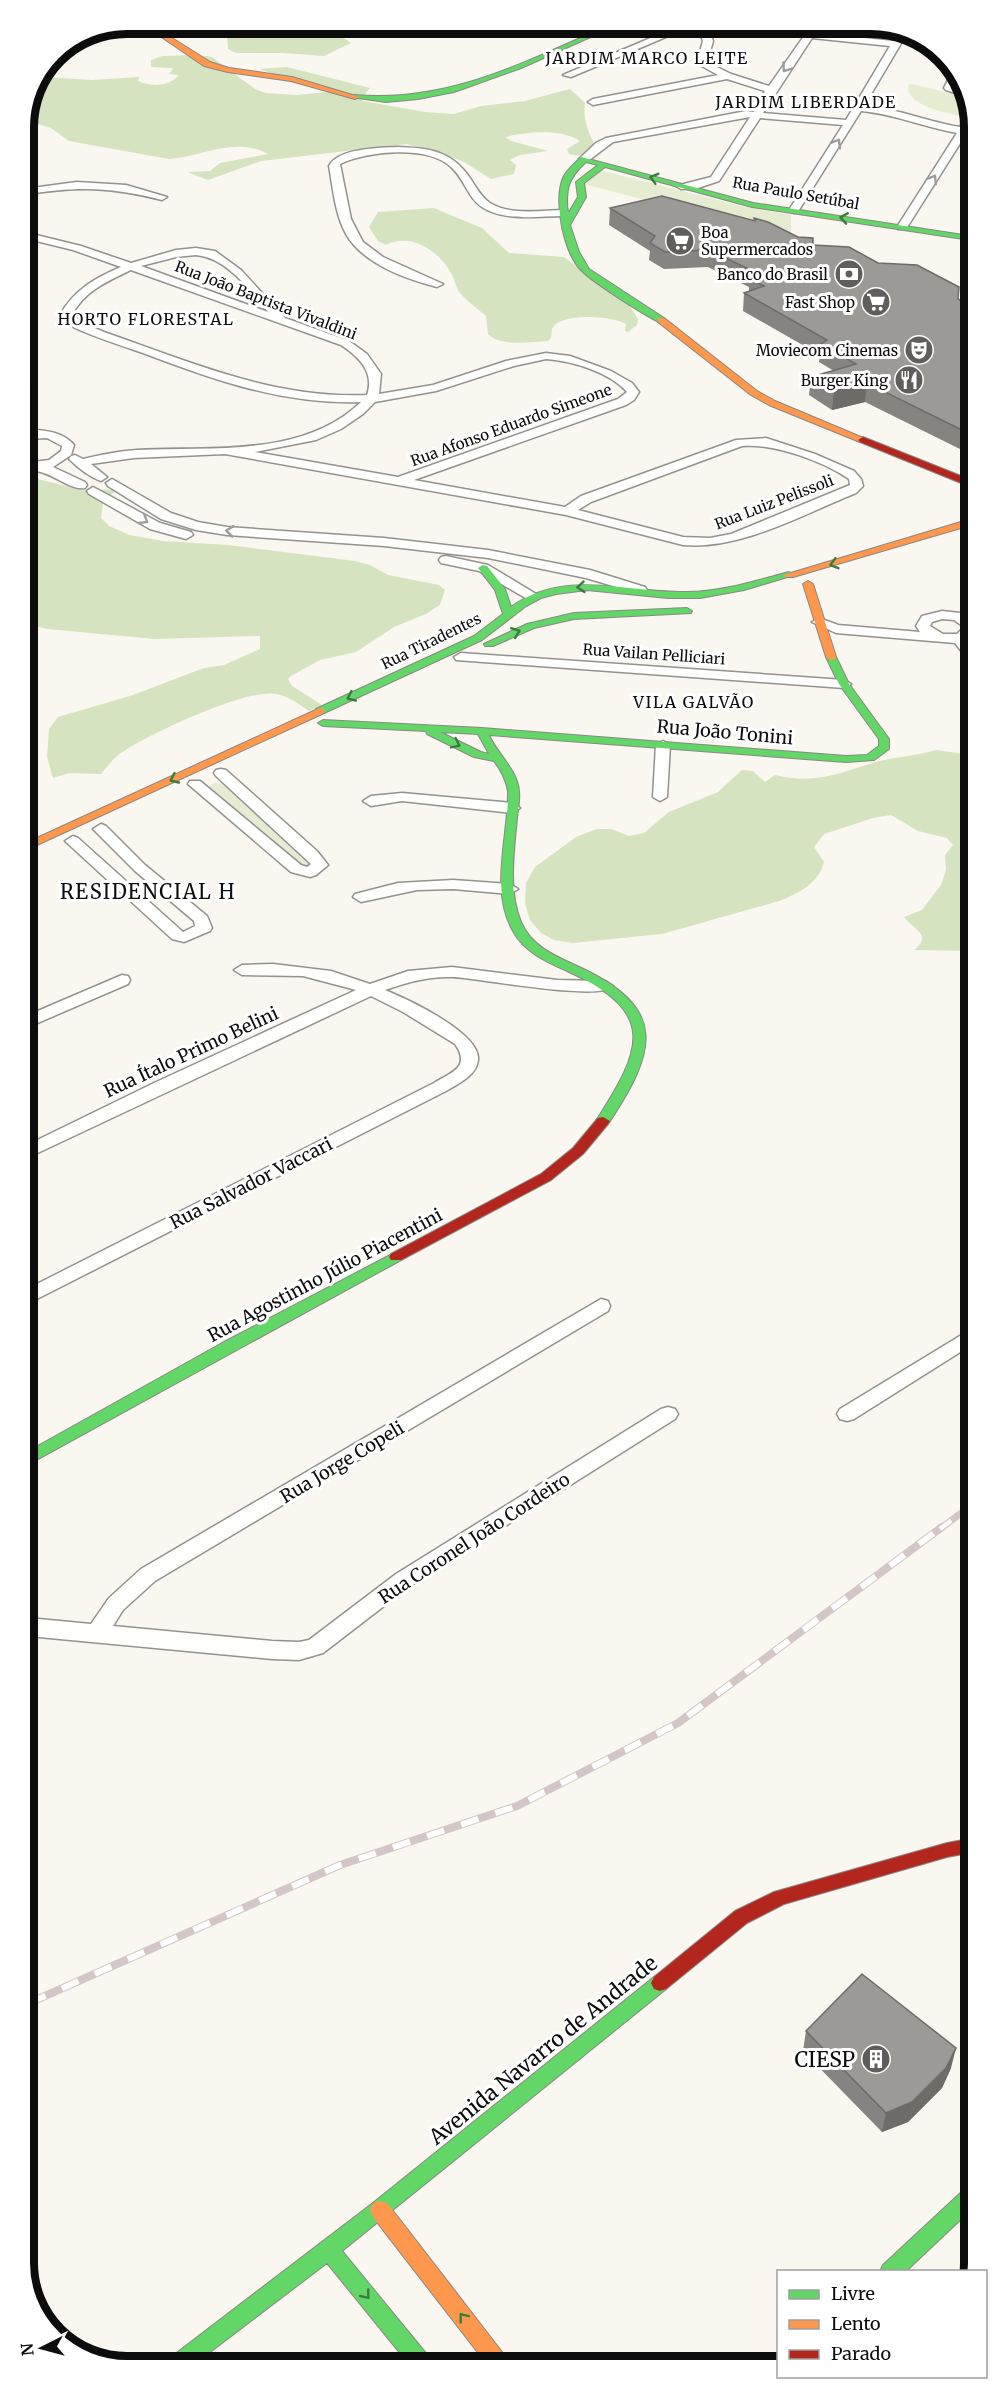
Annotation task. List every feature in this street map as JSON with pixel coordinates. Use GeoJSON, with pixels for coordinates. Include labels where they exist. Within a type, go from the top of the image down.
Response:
{"type":"FeatureCollection","features":[{"type":"Feature","properties":{"kind":"street"},"geometry":{"type":"LineString","coordinates":[[162,34],[192,56],[223,69],[295,79],[362,98],[380,99],[422,94],[479,80],[592,35]]}},
{"type":"Feature","properties":{"kind":"street"},"geometry":{"type":"LineString","coordinates":[[568,75],[666,35]]}},
{"type":"Feature","properties":{"kind":"street"},"geometry":{"type":"LineString","coordinates":[[706,35],[708,41],[703,59],[705,65],[728,76],[771,90]]}},
{"type":"Feature","properties":{"kind":"street"},"geometry":{"type":"LineString","coordinates":[[681,186],[698,185],[715,179],[809,35],[896,44]]}},
{"type":"Feature","properties":{"kind":"street"},"geometry":{"type":"LineString","coordinates":[[794,210],[858,108],[876,95],[899,38]]}},
{"type":"Feature","properties":{"kind":"street"},"geometry":{"type":"LineString","coordinates":[[592,102],[728,76]]}},
{"type":"Feature","properties":{"kind":"street"},"geometry":{"type":"LineString","coordinates":[[952,81],[949,88],[958,92]]}},
{"type":"Feature","properties":{"kind":"street"},"geometry":{"type":"LineString","coordinates":[[876,95],[901,114]]}},
{"type":"Feature","properties":{"kind":"street"},"geometry":{"type":"LineString","coordinates":[[858,108],[875,108],[901,114],[929,125],[964,131]]}},
{"type":"Feature","properties":{"kind":"street"},"geometry":{"type":"LineString","coordinates":[[778,396],[686,333],[586,271],[577,262],[565,218],[564,183],[585,159],[600,145],[610,140],[703,120],[758,113],[849,123]]}},
{"type":"Feature","properties":{"kind":"street"},"geometry":{"type":"LineString","coordinates":[[703,120],[732,118],[751,125]]}},
{"type":"Feature","properties":{"kind":"street"},"geometry":{"type":"LineString","coordinates":[[902,227],[964,135]]}},
{"type":"Feature","properties":{"kind":"street"},"geometry":{"type":"LineString","coordinates":[[437,284],[378,258],[353,237],[347,224],[334,166],[336,162],[355,154],[382,151],[431,154],[455,164],[481,199],[495,209],[565,218]]}},
{"type":"Feature","properties":{"kind":"street","name":"Rua Paulo Setúbal"},"geometry":{"type":"LineString","coordinates":[[585,159],[752,205],[964,237]]}},
{"type":"Feature","properties":{"kind":"street"},"geometry":{"type":"LineString","coordinates":[[565,218],[582,197],[582,179],[605,165]]}},
{"type":"Feature","properties":{"kind":"street"},"geometry":{"type":"LineString","coordinates":[[35,190],[63,185],[100,183],[141,190],[162,198]]}},
{"type":"Feature","properties":{"kind":"street"},"geometry":{"type":"LineString","coordinates":[[564,183],[575,185],[581,190]]}},
{"type":"Feature","properties":{"kind":"street","name":"Rua João Baptista Vivaldini"},"geometry":{"type":"LineString","coordinates":[[35,238],[77,248],[130,266],[345,343],[359,352],[370,365],[375,377],[375,388],[371,400]]}},
{"type":"Feature","properties":{"kind":"street"},"geometry":{"type":"LineString","coordinates":[[574,249],[594,267],[662,307],[686,333],[741,384],[772,403],[964,481]]}},
{"type":"Feature","properties":{"kind":"street","name":"Rua Afonso Eduardo Simeone"},"geometry":{"type":"LineString","coordinates":[[280,319],[264,298],[212,253],[181,253],[130,266],[99,280],[84,290],[68,308],[69,319],[90,330],[255,389],[308,398],[371,400],[447,385],[522,360],[546,356],[564,358],[584,365],[624,382],[633,392],[622,402],[398,482]]}},
{"type":"Feature","properties":{"kind":"street"},"geometry":{"type":"LineString","coordinates":[[609,276],[607,278],[619,288],[621,294]]}},
{"type":"Feature","properties":{"kind":"street"},"geometry":{"type":"LineString","coordinates":[[741,384],[753,390],[778,396],[964,471]]}},
{"type":"Feature","properties":{"kind":"street"},"geometry":{"type":"LineString","coordinates":[[80,463],[111,456],[282,444],[328,431],[352,417],[371,400]]}},
{"type":"Feature","properties":{"kind":"street"},"geometry":{"type":"LineString","coordinates":[[35,435],[48,434],[61,438],[68,445],[68,452],[62,458],[35,466]]}},
{"type":"Feature","properties":{"kind":"street","name":"Rua Luiz Pelissoli"},"geometry":{"type":"LineString","coordinates":[[221,450],[567,511],[683,541],[719,542],[852,490],[857,486],[851,474],[769,443],[752,441],[740,443],[586,499],[567,511]]}},
{"type":"Feature","properties":{"kind":"street"},"geometry":{"type":"LineString","coordinates":[[68,452],[106,480],[166,516],[196,526],[227,531],[511,557],[580,571],[640,590],[645,595],[644,604],[630,610],[611,613]]}},
{"type":"Feature","properties":{"kind":"street"},"geometry":{"type":"LineString","coordinates":[[41,466],[87,488],[155,526],[189,536],[225,542],[434,559],[483,568],[553,610],[574,616]]}},
{"type":"Feature","properties":{"kind":"street","name":"Rua Tiradentes"},"geometry":{"type":"LineString","coordinates":[[35,844],[478,638],[495,628],[508,615],[534,597],[560,590],[585,587],[690,596],[743,590],[964,524]]}},
{"type":"Feature","properties":{"kind":"street"},"geometry":{"type":"LineString","coordinates":[[777,593],[964,535]]}},
{"type":"Feature","properties":{"kind":"street"},"geometry":{"type":"LineString","coordinates":[[483,568],[496,560],[511,557]]}},
{"type":"Feature","properties":{"kind":"street"},"geometry":{"type":"LineString","coordinates":[[483,568],[501,587],[506,597],[508,615]]}},
{"type":"Feature","properties":{"kind":"street","name":"Rua João Tonini"},"geometry":{"type":"LineString","coordinates":[[323,723],[482,730],[840,759],[862,760],[873,757],[885,747],[884,739],[844,684],[831,658],[808,584]]}},
{"type":"Feature","properties":{"kind":"street","name":"Rua Tiradentes"},"geometry":{"type":"LineString","coordinates":[[190,787],[460,657],[531,626],[574,616],[703,609]]}},
{"type":"Feature","properties":{"kind":"street"},"geometry":{"type":"LineString","coordinates":[[819,622],[832,619],[890,624],[924,622],[936,615],[949,615],[964,621]]}},
{"type":"Feature","properties":{"kind":"street"},"geometry":{"type":"LineString","coordinates":[[819,622],[836,629],[933,635]]}},
{"type":"Feature","properties":{"kind":"street"},"geometry":{"type":"LineString","coordinates":[[924,622],[925,629],[933,635],[945,639],[964,636]]}},
{"type":"Feature","properties":{"kind":"street"},"geometry":{"type":"LineString","coordinates":[[958,638],[964,645]]}},
{"type":"Feature","properties":{"kind":"street","name":"Rua Vailan Pelliciari"},"geometry":{"type":"LineString","coordinates":[[460,657],[844,684]]}},
{"type":"Feature","properties":{"kind":"street"},"geometry":{"type":"LineString","coordinates":[[361,712],[376,724]]}},
{"type":"Feature","properties":{"kind":"street"},"geometry":{"type":"LineString","coordinates":[[420,727],[477,755],[494,758]]}},
{"type":"Feature","properties":{"kind":"street","name":"Rua Agostinho Júlio Piacentini"},"geometry":{"type":"LineString","coordinates":[[34,1455],[229,1346],[546,1177],[579,1150],[630,1077],[637,1059],[639,1039],[636,1018],[629,1004],[605,986],[534,947],[519,932],[513,917],[510,889],[513,787],[509,774],[487,748],[482,730]]}},
{"type":"Feature","properties":{"kind":"street"},"geometry":{"type":"LineString","coordinates":[[660,797],[663,745]]}},
{"type":"Feature","properties":{"kind":"street"},"geometry":{"type":"LineString","coordinates":[[190,787],[296,869],[310,872],[320,865],[312,854],[221,773]]}},
{"type":"Feature","properties":{"kind":"street"},"geometry":{"type":"LineString","coordinates":[[371,801],[402,797],[512,808]]}},
{"type":"Feature","properties":{"kind":"street"},"geometry":{"type":"LineString","coordinates":[[106,826],[141,868],[201,919],[205,924],[204,928],[184,937],[178,936],[69,843],[106,826]]}},
{"type":"Feature","properties":{"kind":"street"},"geometry":{"type":"LineString","coordinates":[[362,897],[390,887],[420,885],[465,885],[510,889]]}},
{"type":"Feature","properties":{"kind":"street"},"geometry":{"type":"LineString","coordinates":[[242,970],[271,967],[337,975],[372,989]]}},
{"type":"Feature","properties":{"kind":"street","name":"Rua Ítalo Primo Belini"},"geometry":{"type":"LineString","coordinates":[[35,1148],[160,1087],[372,989],[408,976],[452,972],[557,985],[605,986]]}},
{"type":"Feature","properties":{"kind":"street"},"geometry":{"type":"LineString","coordinates":[[35,1019],[122,980]]}},
{"type":"Feature","properties":{"kind":"street","name":"Rua Salvador Vaccari"},"geometry":{"type":"LineString","coordinates":[[34,1293],[440,1087],[463,1073],[470,1062],[469,1052],[461,1040],[372,989]]}},
{"type":"Feature","properties":{"kind":"street","name":"Rua Jorge Copeli"},"geometry":{"type":"LineString","coordinates":[[97,1633],[116,1604],[148,1575],[601,1306]]}},
{"type":"Feature","properties":{"kind":"street"},"geometry":{"type":"LineString","coordinates":[[847,1414],[964,1341]]}},
{"type":"Feature","properties":{"kind":"street","name":"Rua Coronel João Cordeiro"},"geometry":{"type":"LineString","coordinates":[[34,1628],[272,1650],[299,1651],[315,1647],[403,1580],[668,1414]]}},
{"type":"Feature","properties":{"kind":"street","name":"Avenida Navarro de Andrade"},"geometry":{"type":"LineString","coordinates":[[190,2355],[380,2210],[741,1917],[780,1897],[964,1847]]}},
{"type":"Feature","properties":{"kind":"street"},"geometry":{"type":"LineString","coordinates":[[891,2270],[964,2203]]}},
{"type":"Feature","properties":{"kind":"street"},"geometry":{"type":"LineString","coordinates":[[380,2210],[492,2355]]}},
{"type":"Feature","properties":{"kind":"street"},"geometry":{"type":"LineString","coordinates":[[328,2250],[415,2355]]}},
{"type":"Feature","properties":{"kind":"green space"},"geometry":{"type":"Polygon","coordinates":[[[221,34],[326,34],[344,38],[351,43],[324,56],[236,53],[228,49],[227,37],[221,34]]]}},
{"type":"Feature","properties":{"kind":"green space"},"geometry":{"type":"Polygon","coordinates":[[[162,56],[212,57],[255,89],[266,93],[296,95],[328,92],[259,69],[287,67],[370,88],[361,99],[363,101],[425,112],[454,114],[481,106],[525,101],[570,89],[585,103],[585,119],[594,143],[593,149],[582,155],[569,154],[567,149],[580,141],[563,134],[533,133],[505,137],[511,141],[548,151],[520,155],[510,160],[516,165],[514,174],[491,179],[464,162],[438,152],[406,144],[261,161],[208,180],[187,172],[210,171],[220,163],[268,154],[256,149],[231,147],[169,159],[69,141],[51,128],[35,123],[38,103],[50,77],[92,80],[139,77],[138,81],[160,85],[170,82],[179,75],[169,74],[172,68],[151,67],[151,60],[162,56]]]}},
{"type":"Feature","properties":{"kind":"green space"},"geometry":{"type":"Polygon","coordinates":[[[909,84],[959,95],[963,116],[930,108],[913,98],[909,91],[909,84]]]}},
{"type":"Feature","properties":{"kind":"green space"},"geometry":{"type":"Polygon","coordinates":[[[595,169],[745,207],[791,215],[791,234],[794,239],[580,183],[595,169]]]}},
{"type":"Feature","properties":{"kind":"green space"},"geometry":{"type":"Polygon","coordinates":[[[434,208],[482,228],[509,253],[564,257],[628,303],[638,319],[637,325],[628,332],[625,331],[626,324],[619,321],[576,318],[557,324],[552,329],[551,338],[548,341],[516,343],[494,338],[488,334],[486,316],[459,292],[446,265],[432,251],[414,242],[395,242],[386,245],[378,241],[369,227],[378,212],[434,208]]]}},
{"type":"Feature","properties":{"kind":"green space"},"geometry":{"type":"Polygon","coordinates":[[[35,478],[86,491],[115,489],[103,503],[101,518],[109,526],[130,535],[163,541],[228,545],[355,561],[370,565],[388,575],[439,585],[445,590],[440,605],[426,614],[394,627],[356,652],[320,660],[288,679],[292,686],[322,705],[309,711],[289,698],[276,694],[242,698],[148,737],[117,756],[101,774],[69,773],[53,778],[47,757],[49,729],[58,717],[130,696],[204,668],[224,665],[260,649],[260,636],[155,639],[47,629],[35,626],[35,478]]]}},
{"type":"Feature","properties":{"kind":"green space"},"geometry":{"type":"Polygon","coordinates":[[[936,750],[964,754],[964,951],[914,950],[920,944],[922,936],[904,917],[922,910],[941,885],[946,870],[945,855],[953,845],[947,838],[918,831],[891,815],[873,818],[824,834],[814,847],[824,862],[818,876],[801,891],[779,901],[662,934],[573,943],[554,940],[541,933],[530,920],[525,903],[526,883],[535,867],[576,837],[597,829],[611,829],[629,836],[644,833],[669,812],[718,792],[742,770],[753,771],[765,782],[775,775],[802,779],[815,778],[838,774],[883,760],[936,750]]]}},
{"type":"Feature","properties":{"kind":"green space"},"geometry":{"type":"Polygon","coordinates":[[[215,783],[223,784],[310,859],[313,864],[310,868],[302,867],[210,790],[209,786],[215,783]]]}},
{"type":"Feature","properties":{"kind":"building"},"geometry":{"type":"Polygon","coordinates":[[[662,196],[755,221],[754,218],[768,222],[798,237],[813,238],[813,245],[849,247],[878,263],[917,265],[959,287],[958,299],[964,302],[964,431],[867,383],[834,391],[811,377],[856,364],[821,344],[827,340],[744,293],[764,286],[749,278],[761,275],[709,250],[665,252],[650,243],[655,236],[610,208],[662,196]]]}},
{"type":"Feature","properties":{"kind":"building","name":"CIESP"},"geometry":{"type":"Polygon","coordinates":[[[862,1974],[956,2048],[946,2068],[912,2102],[886,2113],[806,2031],[862,1974]]]}},
{"type":"Feature","properties":{"kind":"railway"},"geometry":{"type":"LineString","coordinates":[[940,1529],[964,1511]]}},
{"type":"Feature","properties":{"kind":"railway"},"geometry":{"type":"LineString","coordinates":[[34,2001],[340,1865],[517,1806],[678,1723],[942,1527]]}},
{"type":"Feature","properties":{"kind":"traffic: fast"},"geometry":{"type":"LineString","coordinates":[[355,97],[386,100],[418,97],[452,90],[486,80],[593,35]]}},
{"type":"Feature","properties":{"kind":"traffic: fast"},"geometry":{"type":"LineString","coordinates":[[661,320],[586,271],[580,263],[566,226],[563,198],[568,176],[584,159],[752,205],[964,237]]}},
{"type":"Feature","properties":{"kind":"traffic: fast"},"geometry":{"type":"LineString","coordinates":[[567,223],[582,197],[580,182],[601,167]]}},
{"type":"Feature","properties":{"kind":"traffic: fast"},"geometry":{"type":"LineString","coordinates":[[483,568],[500,589],[509,615]]}},
{"type":"Feature","properties":{"kind":"traffic: fast"},"geometry":{"type":"LineString","coordinates":[[320,711],[478,638],[522,604],[537,596],[571,588],[587,587],[668,595],[700,595],[744,587],[789,575]]}},
{"type":"Feature","properties":{"kind":"traffic: fast"},"geometry":{"type":"LineString","coordinates":[[489,644],[531,626],[574,616],[687,611]]}},
{"type":"Feature","properties":{"kind":"traffic: fast"},"geometry":{"type":"LineString","coordinates":[[323,723],[482,731],[846,759],[870,758],[885,747],[884,739],[844,684],[831,657]]}},
{"type":"Feature","properties":{"kind":"traffic: fast"},"geometry":{"type":"LineString","coordinates":[[482,731],[511,779],[513,787],[508,876],[511,906],[519,931],[544,955],[614,991],[635,1015],[640,1030],[640,1046],[636,1062],[621,1094],[603,1121]]}},
{"type":"Feature","properties":{"kind":"traffic: fast"},"geometry":{"type":"LineString","coordinates":[[431,732],[478,755],[494,758]]}},
{"type":"Feature","properties":{"kind":"traffic: fast"},"geometry":{"type":"LineString","coordinates":[[34,1455],[229,1346],[396,1257]]}},
{"type":"Feature","properties":{"kind":"traffic: fast"},"geometry":{"type":"LineString","coordinates":[[190,2355],[380,2210],[660,1983]]}},
{"type":"Feature","properties":{"kind":"traffic: fast"},"geometry":{"type":"LineString","coordinates":[[892,2270],[964,2203]]}},
{"type":"Feature","properties":{"kind":"traffic: fast"},"geometry":{"type":"LineString","coordinates":[[329,2250],[415,2355]]}},
{"type":"Feature","properties":{"kind":"traffic: slow"},"geometry":{"type":"LineString","coordinates":[[162,34],[207,64],[228,70],[292,79],[355,97]]}},
{"type":"Feature","properties":{"kind":"traffic: slow"},"geometry":{"type":"LineString","coordinates":[[661,320],[754,393],[772,403],[863,440]]}},
{"type":"Feature","properties":{"kind":"traffic: slow"},"geometry":{"type":"LineString","coordinates":[[789,575],[964,524]]}},
{"type":"Feature","properties":{"kind":"traffic: slow"},"geometry":{"type":"LineString","coordinates":[[808,584],[831,657]]}},
{"type":"Feature","properties":{"kind":"traffic: slow"},"geometry":{"type":"LineString","coordinates":[[35,843],[320,711]]}},
{"type":"Feature","properties":{"kind":"traffic: slow"},"geometry":{"type":"LineString","coordinates":[[380,2210],[492,2355]]}},
{"type":"Feature","properties":{"kind":"traffic: jam"},"geometry":{"type":"LineString","coordinates":[[863,440],[964,481]]}},
{"type":"Feature","properties":{"kind":"traffic: jam"},"geometry":{"type":"LineString","coordinates":[[396,1257],[546,1177],[578,1151],[603,1121]]}},
{"type":"Feature","properties":{"kind":"traffic: jam"},"geometry":{"type":"LineString","coordinates":[[660,1983],[741,1917],[780,1897],[964,1847]]}},
{"type":"Feature","properties":{"kind":"place","name":"Boa Supermercados"},"geometry":{"type":"Point","coordinates":[680,241]}},
{"type":"Feature","properties":{"kind":"place","name":"Banco do Brasil"},"geometry":{"type":"Point","coordinates":[849,274]}},
{"type":"Feature","properties":{"kind":"place","name":"Fast Shop"},"geometry":{"type":"Point","coordinates":[876,302]}},
{"type":"Feature","properties":{"kind":"place","name":"Moviecom Cinemas"},"geometry":{"type":"Point","coordinates":[919,350]}},
{"type":"Feature","properties":{"kind":"place","name":"Burger King"},"geometry":{"type":"Point","coordinates":[909,380]}},
{"type":"Feature","properties":{"kind":"place","name":"CIESP"},"geometry":{"type":"Point","coordinates":[876,2059]}},
{"type":"Feature","properties":{"kind":"district","name":"JARDIM MARCO LEITE"},"geometry":{"type":"Point","coordinates":[647,58]}},
{"type":"Feature","properties":{"kind":"district","name":"JARDIM LIBERDADE"},"geometry":{"type":"Point","coordinates":[806,102]}},
{"type":"Feature","properties":{"kind":"district","name":"HORTO FLORESTAL"},"geometry":{"type":"Point","coordinates":[146,319]}},
{"type":"Feature","properties":{"kind":"district","name":"VILA GALVÃO"},"geometry":{"type":"Point","coordinates":[694,702]}},
{"type":"Feature","properties":{"kind":"district","name":"RESIDENCIAL H"},"geometry":{"type":"Point","coordinates":[148,891]}}]}
